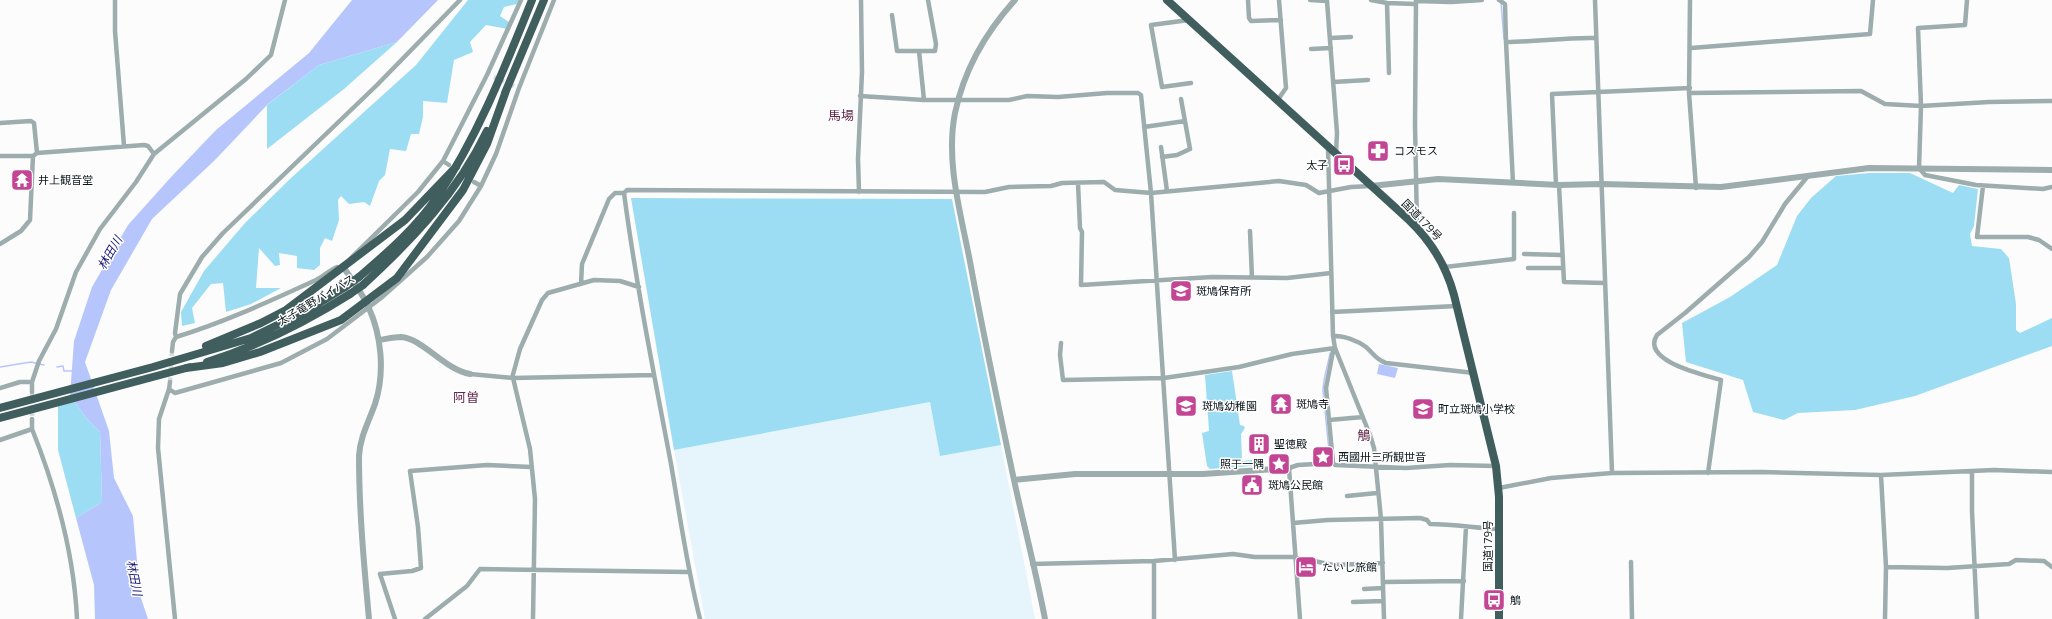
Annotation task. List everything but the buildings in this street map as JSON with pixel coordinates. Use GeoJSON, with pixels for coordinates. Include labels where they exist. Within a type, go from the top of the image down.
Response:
{"type":"FeatureCollection","features":[{"type":"Feature","properties":{"kind":"highway","name":"太子竜野バイパス"},"geometry":{"type":"LineString","coordinates":[[0,408],[153,367],[251,338],[306,311],[359,277],[411,230],[437,198],[452,166],[491,101],[532,0]]}},
{"type":"Feature","properties":{"kind":"highway","name":"太子竜野バイパス"},"geometry":{"type":"LineString","coordinates":[[0,418],[186,368],[242,350],[276,337],[319,314],[364,284],[412,239],[452,190],[513,88],[544,0]]}},
{"type":"Feature","properties":{"kind":"highway","name":"国道179号"},"geometry":{"type":"LineString","coordinates":[[1166,0],[1417,228],[1433,246],[1445,267],[1457,306],[1496,466],[1499,488],[1499,619]]}},
{"type":"Feature","properties":{"kind":"highway"},"geometry":{"type":"LineString","coordinates":[[186,368],[223,363],[260,352],[341,320],[367,305],[397,278],[463,190],[487,144],[513,88]]}},
{"type":"Feature","properties":{"kind":"highway"},"geometry":{"type":"LineString","coordinates":[[153,367],[233,335],[286,310],[344,268],[405,220],[452,166]]}},
{"type":"Feature","properties":{"kind":"highway"},"geometry":{"type":"LineString","coordinates":[[0,422],[32,409]]}},
{"type":"Feature","properties":{"kind":"street"},"geometry":{"type":"LineString","coordinates":[[115,0],[115,32],[124,146]]}},
{"type":"Feature","properties":{"kind":"street"},"geometry":{"type":"LineString","coordinates":[[32,392],[32,382],[37,366],[56,329],[66,298],[88,248],[154,154],[246,79],[271,55],[285,0]]}},
{"type":"Feature","properties":{"kind":"street"},"geometry":{"type":"LineString","coordinates":[[176,338],[174,333],[180,294],[202,257],[224,233],[377,85],[460,0]]}},
{"type":"Feature","properties":{"kind":"street"},"geometry":{"type":"LineString","coordinates":[[344,268],[352,255],[418,192],[442,161],[487,75],[521,0]]}},
{"type":"Feature","properties":{"kind":"street"},"geometry":{"type":"LineString","coordinates":[[169,389],[175,393],[281,363],[328,339],[367,305],[427,257],[459,221],[481,186],[496,154],[513,88],[554,0]]}},
{"type":"Feature","properties":{"kind":"street"},"geometry":{"type":"LineString","coordinates":[[859,192],[860,96],[862,72],[861,0]]}},
{"type":"Feature","properties":{"kind":"street"},"geometry":{"type":"LineString","coordinates":[[892,15],[897,51],[935,51],[936,44],[928,0],[925,0]]}},
{"type":"Feature","properties":{"kind":"street"},"geometry":{"type":"LineString","coordinates":[[1015,0],[982,43],[972,62],[955,113],[952,151],[956,192],[1014,480],[1045,619]]}},
{"type":"Feature","properties":{"kind":"street"},"geometry":{"type":"LineString","coordinates":[[1248,0],[1249,18],[1251,21],[1281,20]]}},
{"type":"Feature","properties":{"kind":"street"},"geometry":{"type":"LineString","coordinates":[[1277,101],[1286,88],[1278,0]]}},
{"type":"Feature","properties":{"kind":"street"},"geometry":{"type":"LineString","coordinates":[[1310,0],[1328,0],[1337,133],[1336,154]]}},
{"type":"Feature","properties":{"kind":"street"},"geometry":{"type":"LineString","coordinates":[[1372,0],[1385,2],[1451,2],[1482,0]]}},
{"type":"Feature","properties":{"kind":"street"},"geometry":{"type":"LineString","coordinates":[[1499,0],[1505,4],[1513,183]]}},
{"type":"Feature","properties":{"kind":"street"},"geometry":{"type":"LineString","coordinates":[[1595,0],[1612,473]]}},
{"type":"Feature","properties":{"kind":"street"},"geometry":{"type":"LineString","coordinates":[[1690,0],[1690,90],[1696,188]]}},
{"type":"Feature","properties":{"kind":"street"},"geometry":{"type":"LineString","coordinates":[[1691,48],[1870,34],[1873,0]]}},
{"type":"Feature","properties":{"kind":"street"},"geometry":{"type":"LineString","coordinates":[[1967,0],[1965,25],[1918,28],[1921,106],[1919,168],[1924,175],[1983,186],[2043,189],[2052,188]]}},
{"type":"Feature","properties":{"kind":"street"},"geometry":{"type":"LineString","coordinates":[[1385,2],[1389,73]]}},
{"type":"Feature","properties":{"kind":"street"},"geometry":{"type":"LineString","coordinates":[[1415,2],[1417,228]]}},
{"type":"Feature","properties":{"kind":"street"},"geometry":{"type":"LineString","coordinates":[[1189,20],[1151,25],[1162,87],[1191,83]]}},
{"type":"Feature","properties":{"kind":"street"},"geometry":{"type":"LineString","coordinates":[[1330,38],[1351,37]]}},
{"type":"Feature","properties":{"kind":"street"},"geometry":{"type":"LineString","coordinates":[[1506,42],[1534,42],[1569,38],[1596,38]]}},
{"type":"Feature","properties":{"kind":"street"},"geometry":{"type":"LineString","coordinates":[[1311,49],[1331,48]]}},
{"type":"Feature","properties":{"kind":"street"},"geometry":{"type":"LineString","coordinates":[[919,51],[924,100]]}},
{"type":"Feature","properties":{"kind":"street"},"geometry":{"type":"LineString","coordinates":[[487,75],[494,77]]}},
{"type":"Feature","properties":{"kind":"street"},"geometry":{"type":"LineString","coordinates":[[1333,82],[1368,80]]}},
{"type":"Feature","properties":{"kind":"street"},"geometry":{"type":"LineString","coordinates":[[1605,283],[1564,282],[1552,94],[1690,90],[1862,91],[1885,104],[1921,106],[2052,100]]}},
{"type":"Feature","properties":{"kind":"street"},"geometry":{"type":"LineString","coordinates":[[860,96],[924,100],[959,98],[1010,100],[1027,96],[1058,97],[1107,93],[1138,93],[1140,95],[1151,193],[1175,560]]}},
{"type":"Feature","properties":{"kind":"street"},"geometry":{"type":"LineString","coordinates":[[1162,157],[1177,155],[1190,149],[1181,99]]}},
{"type":"Feature","properties":{"kind":"street"},"geometry":{"type":"LineString","coordinates":[[0,123],[31,121],[34,123],[35,154],[30,220],[21,231],[0,244]]}},
{"type":"Feature","properties":{"kind":"street"},"geometry":{"type":"LineString","coordinates":[[1144,127],[1185,121]]}},
{"type":"Feature","properties":{"kind":"street"},"geometry":{"type":"LineString","coordinates":[[0,156],[124,146],[148,146],[154,154]]}},
{"type":"Feature","properties":{"kind":"street"},"geometry":{"type":"LineString","coordinates":[[1161,147],[1167,191]]}},
{"type":"Feature","properties":{"kind":"street"},"geometry":{"type":"LineString","coordinates":[[1328,148],[1333,336],[1335,348],[1370,435],[1376,467],[1384,563],[1384,619]]}},
{"type":"Feature","properties":{"kind":"street"},"geometry":{"type":"LineString","coordinates":[[442,161],[452,166]]}},
{"type":"Feature","properties":{"kind":"street"},"geometry":{"type":"LineString","coordinates":[[581,284],[582,264],[609,199],[615,193],[624,193],[627,190],[985,192],[1009,187],[1051,186],[1062,183],[1104,182],[1115,190],[1151,193],[1279,181],[1306,185],[1319,193],[1351,187],[1438,179],[1557,185],[1601,184],[1696,188],[1754,184],[1869,168],[2052,170]]}},
{"type":"Feature","properties":{"kind":"street"},"geometry":{"type":"LineString","coordinates":[[1708,473],[1721,380],[1684,369],[1660,357],[1655,350],[1654,339],[1749,257],[1762,242],[1785,204],[1808,176]]}},
{"type":"Feature","properties":{"kind":"street"},"geometry":{"type":"LineString","coordinates":[[474,182],[481,186]]}},
{"type":"Feature","properties":{"kind":"street"},"geometry":{"type":"LineString","coordinates":[[1078,183],[1080,228],[1082,232],[1081,285],[1157,279],[1212,277],[1287,278],[1331,274]]}},
{"type":"Feature","properties":{"kind":"street"},"geometry":{"type":"LineString","coordinates":[[1983,186],[1977,237],[2028,237],[2039,240],[2052,249]]}},
{"type":"Feature","properties":{"kind":"street"},"geometry":{"type":"LineString","coordinates":[[624,193],[688,572],[700,619]]}},
{"type":"Feature","properties":{"kind":"street"},"geometry":{"type":"LineString","coordinates":[[1445,267],[1514,259],[1514,213]]}},
{"type":"Feature","properties":{"kind":"street"},"geometry":{"type":"LineString","coordinates":[[1250,231],[1252,278]]}},
{"type":"Feature","properties":{"kind":"street"},"geometry":{"type":"LineString","coordinates":[[1524,254],[1562,255]]}},
{"type":"Feature","properties":{"kind":"street"},"geometry":{"type":"LineString","coordinates":[[172,351],[173,342],[176,338],[222,322],[318,279],[336,268],[344,268]]}},
{"type":"Feature","properties":{"kind":"street"},"geometry":{"type":"LineString","coordinates":[[344,268],[367,305],[379,340],[381,364],[379,386],[375,403],[360,441],[359,455],[361,528],[369,619]]}},
{"type":"Feature","properties":{"kind":"street"},"geometry":{"type":"LineString","coordinates":[[1528,268],[1563,268]]}},
{"type":"Feature","properties":{"kind":"street"},"geometry":{"type":"LineString","coordinates":[[533,619],[535,499],[530,449],[513,378],[520,349],[542,300],[548,293],[581,284],[605,280],[620,281],[639,287]]}},
{"type":"Feature","properties":{"kind":"street"},"geometry":{"type":"LineString","coordinates":[[1332,312],[1457,306]]}},
{"type":"Feature","properties":{"kind":"street"},"geometry":{"type":"LineString","coordinates":[[1333,336],[1340,336],[1366,347],[1374,357],[1386,363],[1474,373]]}},
{"type":"Feature","properties":{"kind":"street"},"geometry":{"type":"LineString","coordinates":[[379,340],[402,337],[411,340],[458,372],[470,374],[513,378],[654,375]]}},
{"type":"Feature","properties":{"kind":"street"},"geometry":{"type":"LineString","coordinates":[[1061,343],[1060,355],[1063,380],[1164,378],[1239,368],[1292,354],[1335,348]]}},
{"type":"Feature","properties":{"kind":"street"},"geometry":{"type":"LineString","coordinates":[[1333,463],[1326,388],[1333,351],[1335,348]]}},
{"type":"Feature","properties":{"kind":"street"},"geometry":{"type":"LineString","coordinates":[[0,388],[20,382],[32,382]]}},
{"type":"Feature","properties":{"kind":"street"},"geometry":{"type":"LineString","coordinates":[[170,382],[159,419],[158,448],[175,619]]}},
{"type":"Feature","properties":{"kind":"street"},"geometry":{"type":"LineString","coordinates":[[1329,420],[1363,417]]}},
{"type":"Feature","properties":{"kind":"street"},"geometry":{"type":"LineString","coordinates":[[32,419],[32,429],[56,496],[71,564],[77,619]]}},
{"type":"Feature","properties":{"kind":"street"},"geometry":{"type":"LineString","coordinates":[[0,440],[32,429]]}},
{"type":"Feature","properties":{"kind":"street"},"geometry":{"type":"LineString","coordinates":[[1014,480],[1098,473],[1169,474],[1289,468],[1298,464],[1333,463],[1335,465],[1406,468],[1450,464],[1496,466]]}},
{"type":"Feature","properties":{"kind":"street"},"geometry":{"type":"LineString","coordinates":[[395,619],[380,574],[421,568],[418,527],[410,471],[487,465],[531,467]]}},
{"type":"Feature","properties":{"kind":"street"},"geometry":{"type":"LineString","coordinates":[[1289,468],[1300,619]]}},
{"type":"Feature","properties":{"kind":"street"},"geometry":{"type":"LineString","coordinates":[[1499,488],[1551,478],[1612,473],[1762,472],[1881,475],[1972,471],[2052,472]]}},
{"type":"Feature","properties":{"kind":"street"},"geometry":{"type":"LineString","coordinates":[[1972,471],[1972,511],[1977,619]]}},
{"type":"Feature","properties":{"kind":"street"},"geometry":{"type":"LineString","coordinates":[[1881,475],[1886,567],[1884,619]]}},
{"type":"Feature","properties":{"kind":"street"},"geometry":{"type":"LineString","coordinates":[[1347,496],[1377,493]]}},
{"type":"Feature","properties":{"kind":"street"},"geometry":{"type":"LineString","coordinates":[[1293,523],[1328,520],[1420,518],[1427,520],[1430,524],[1458,524],[1466,527],[1499,529]]}},
{"type":"Feature","properties":{"kind":"street"},"geometry":{"type":"LineString","coordinates":[[1462,619],[1466,527]]}},
{"type":"Feature","properties":{"kind":"street"},"geometry":{"type":"LineString","coordinates":[[1032,564],[1154,562],[1232,554],[1255,557],[1295,557],[1333,565],[1384,563]]}},
{"type":"Feature","properties":{"kind":"street"},"geometry":{"type":"LineString","coordinates":[[1886,567],[1975,566],[2009,564],[2016,560],[2044,561],[2052,567]]}},
{"type":"Feature","properties":{"kind":"street"},"geometry":{"type":"LineString","coordinates":[[1154,562],[1154,619]]}},
{"type":"Feature","properties":{"kind":"street"},"geometry":{"type":"LineString","coordinates":[[1631,562],[1632,619]]}},
{"type":"Feature","properties":{"kind":"street"},"geometry":{"type":"LineString","coordinates":[[425,619],[467,586],[480,569],[688,572]]}},
{"type":"Feature","properties":{"kind":"street"},"geometry":{"type":"LineString","coordinates":[[1383,582],[1464,581]]}},
{"type":"Feature","properties":{"kind":"street"},"geometry":{"type":"LineString","coordinates":[[1364,589],[1383,588]]}},
{"type":"Feature","properties":{"kind":"street"},"geometry":{"type":"LineString","coordinates":[[1353,602],[1383,600]]}},
{"type":"Feature","properties":{"kind":"shaded area"},"geometry":{"type":"Polygon","coordinates":[[[468,0],[519,0],[517,4],[504,7],[500,16],[509,22],[508,29],[486,25],[470,42],[473,52],[454,60],[447,103],[423,101],[423,117],[419,134],[411,134],[406,151],[390,149],[385,175],[379,181],[370,206],[364,202],[349,204],[341,196],[338,200],[339,220],[332,241],[325,238],[320,248],[320,265],[314,270],[297,268],[297,256],[279,253],[280,265],[275,266],[259,248],[256,288],[281,288],[251,304],[226,312],[223,283],[211,284],[192,308],[195,323],[182,326],[181,312],[204,271],[245,223],[291,178],[416,65],[468,0]]]}},
{"type":"Feature","properties":{"kind":"shaded area"},"geometry":{"type":"Polygon","coordinates":[[[397,42],[344,89],[267,149],[267,105],[319,65],[397,42]]]}},
{"type":"Feature","properties":{"kind":"shaded area"},"geometry":{"type":"Polygon","coordinates":[[[1870,173],[1910,173],[1953,193],[1959,185],[1978,189],[1974,226],[1970,234],[1972,246],[2001,249],[2009,258],[2016,304],[2016,330],[2020,333],[2052,318],[2052,346],[1915,396],[1855,410],[1798,413],[1784,420],[1753,412],[1743,380],[1686,362],[1682,323],[1730,297],[1777,265],[1797,216],[1811,198],[1836,176],[1870,173]]]}},
{"type":"Feature","properties":{"kind":"shaded area"},"geometry":{"type":"Polygon","coordinates":[[[631,198],[952,199],[1001,445],[940,456],[930,402],[674,450],[631,198]]]}},
{"type":"Feature","properties":{"kind":"shaded area"},"geometry":{"type":"Polygon","coordinates":[[[1232,371],[1240,425],[1244,426],[1245,428],[1241,434],[1242,461],[1252,460],[1253,466],[1210,469],[1207,466],[1202,433],[1209,431],[1205,375],[1232,371]]]}},
{"type":"Feature","properties":{"kind":"shaded area"},"geometry":{"type":"Polygon","coordinates":[[[70,395],[87,419],[100,432],[102,502],[76,518],[58,450],[58,399],[70,395]]]}},
{"type":"Feature","properties":{"kind":"shaded area"},"geometry":{"type":"Polygon","coordinates":[[[930,402],[940,455],[1001,445],[1035,619],[705,619],[674,450],[930,402]]]}},
{"type":"Feature","properties":{"kind":"water","name":"林田川"},"geometry":{"type":"Polygon","coordinates":[[[352,0],[438,0],[397,42],[319,65],[268,104],[215,160],[152,219],[111,290],[85,362],[109,431],[114,478],[133,516],[140,595],[148,619],[95,619],[94,585],[76,518],[102,502],[100,432],[87,419],[70,395],[74,341],[92,287],[128,225],[172,176],[216,130],[309,53],[352,0]]]}},
{"type":"Feature","properties":{"kind":"water"},"geometry":{"type":"Polygon","coordinates":[[[1379,364],[1398,368],[1395,378],[1377,374],[1379,364]]]}},
{"type":"Feature","properties":{"kind":"waterway"},"geometry":{"type":"LineString","coordinates":[[1501,3],[1504,39]]}},
{"type":"Feature","properties":{"kind":"waterway"},"geometry":{"type":"LineString","coordinates":[[1330,353],[1323,391],[1330,460]]}},
{"type":"Feature","properties":{"kind":"waterway"},"geometry":{"type":"LineString","coordinates":[[0,367],[31,362],[44,365]]}},
{"type":"Feature","properties":{"kind":"waterway"},"geometry":{"type":"LineString","coordinates":[[57,367],[63,366],[64,371],[73,371]]}},
{"type":"Feature","properties":{"kind":"tunnel"},"geometry":{"type":"LineString","coordinates":[[494,77],[514,86]]}},
{"type":"Feature","properties":{"kind":"tunnel"},"geometry":{"type":"LineString","coordinates":[[170,382],[172,351]]}},
{"type":"Feature","properties":{"kind":"tunnel"},"geometry":{"type":"LineString","coordinates":[[32,392],[32,419]]}},
{"type":"Feature","properties":{"kind":"place","name":"コスモス"},"geometry":{"type":"Point","coordinates":[1378,151]}},
{"type":"Feature","properties":{"kind":"place","name":"太子"},"geometry":{"type":"Point","coordinates":[1344,165]}},
{"type":"Feature","properties":{"kind":"place","name":"井上観音堂"},"geometry":{"type":"Point","coordinates":[22,180]}},
{"type":"Feature","properties":{"kind":"place","name":"斑鳩保育所"},"geometry":{"type":"Point","coordinates":[1181,291]}},
{"type":"Feature","properties":{"kind":"place","name":"斑鳩寺"},"geometry":{"type":"Point","coordinates":[1281,404]}},
{"type":"Feature","properties":{"kind":"place","name":"斑鳩幼稚園"},"geometry":{"type":"Point","coordinates":[1186,406]}},
{"type":"Feature","properties":{"kind":"place","name":"町立斑鳩小学校"},"geometry":{"type":"Point","coordinates":[1423,409]}},
{"type":"Feature","properties":{"kind":"place","name":"聖徳殿"},"geometry":{"type":"Point","coordinates":[1259,444]}},
{"type":"Feature","properties":{"kind":"place","name":"西國卅三所観世音"},"geometry":{"type":"Point","coordinates":[1323,457]}},
{"type":"Feature","properties":{"kind":"place","name":"照于一隅"},"geometry":{"type":"Point","coordinates":[1279,464]}},
{"type":"Feature","properties":{"kind":"place","name":"斑鳩公民館"},"geometry":{"type":"Point","coordinates":[1252,485]}},
{"type":"Feature","properties":{"kind":"place","name":"たいし旅館"},"geometry":{"type":"Point","coordinates":[1306,567]}},
{"type":"Feature","properties":{"kind":"place","name":"鵤"},"geometry":{"type":"Point","coordinates":[1494,600]}},
{"type":"Feature","properties":{"kind":"district","name":"馬場"},"geometry":{"type":"Point","coordinates":[841,115]}},
{"type":"Feature","properties":{"kind":"district","name":"阿曽"},"geometry":{"type":"Point","coordinates":[466,397]}},
{"type":"Feature","properties":{"kind":"district","name":"鵤"},"geometry":{"type":"Point","coordinates":[1364,435]}}]}
